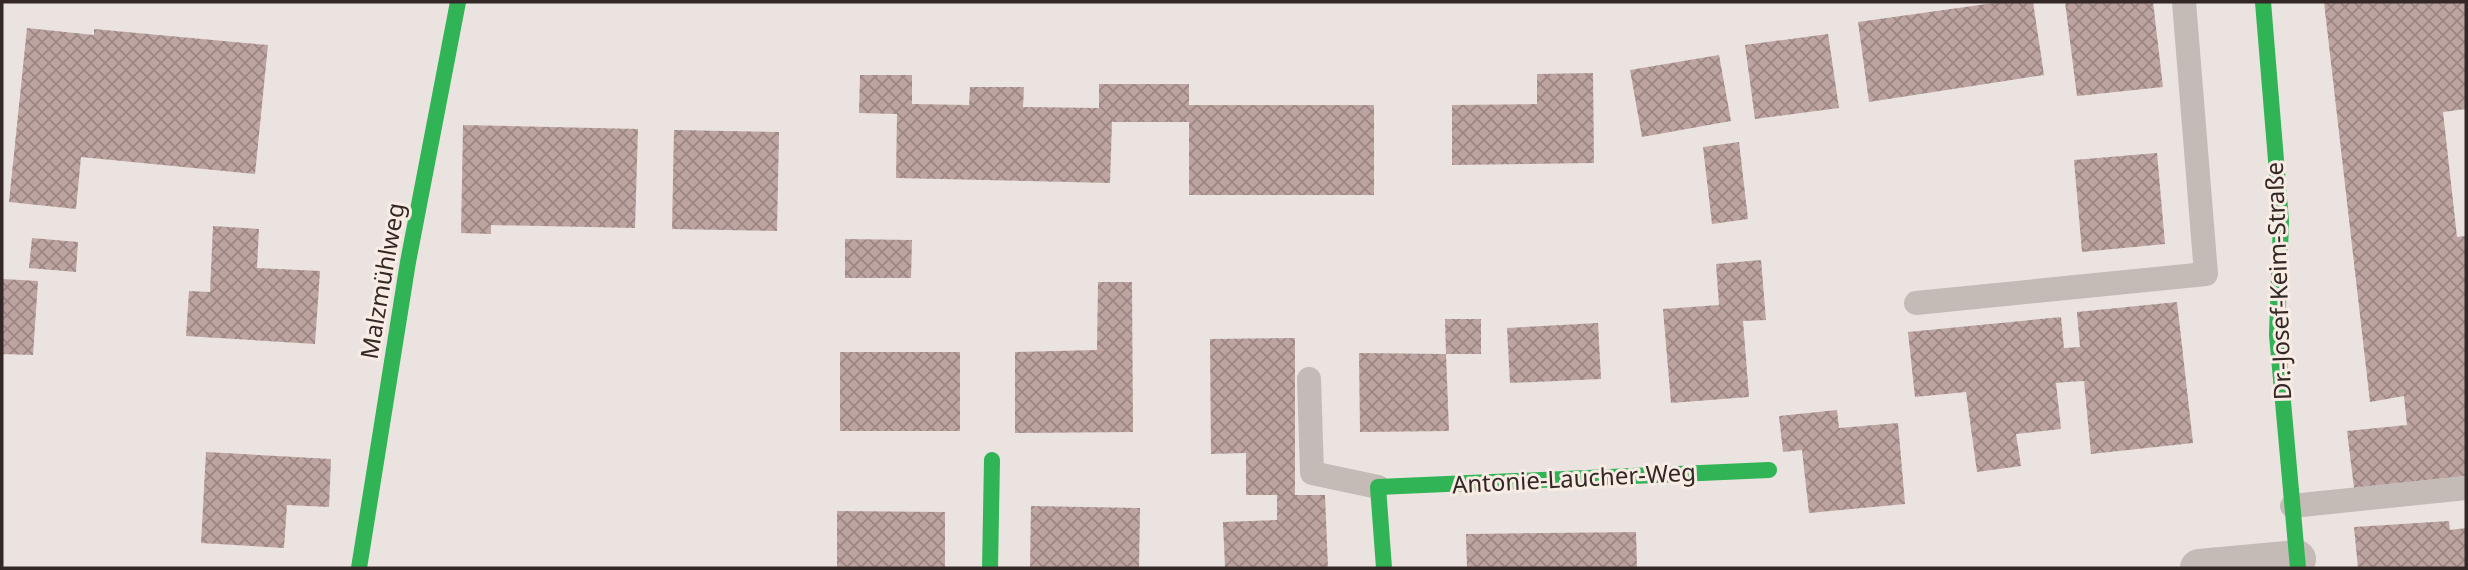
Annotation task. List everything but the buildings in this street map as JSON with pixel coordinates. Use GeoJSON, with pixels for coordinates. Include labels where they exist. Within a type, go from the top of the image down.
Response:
{"type":"FeatureCollection","features":[{"type":"Feature","properties":{"kind":"street","name":"Malzmühlweg"},"geometry":{"type":"LineString","coordinates":[[359,568],[408,262],[458,2]]}},
{"type":"Feature","properties":{"kind":"street","name":"Dr.-Josef-Keim-Straße"},"geometry":{"type":"LineString","coordinates":[[2199,568],[2298,564],[2277,335],[2281,221],[2263,2]]}},
{"type":"Feature","properties":{"kind":"street"},"geometry":{"type":"LineString","coordinates":[[990,568],[992,460]]}},
{"type":"Feature","properties":{"kind":"street","name":"Antonie-Laucher-Weg"},"geometry":{"type":"LineString","coordinates":[[1378,487],[1769,470]]}},
{"type":"Feature","properties":{"kind":"street"},"geometry":{"type":"LineString","coordinates":[[1378,487],[1384,568]]}},
{"type":"Feature","properties":{"kind":"lane"},"geometry":{"type":"LineString","coordinates":[[1916,303],[2206,274],[2184,2]]}},
{"type":"Feature","properties":{"kind":"lane","name":"Antonie-Laucher-Weg"},"geometry":{"type":"LineString","coordinates":[[1309,379],[1312,473],[1378,487]]}},
{"type":"Feature","properties":{"kind":"lane"},"geometry":{"type":"LineString","coordinates":[[2292,506],[2466,488]]}},
{"type":"Feature","properties":{"kind":"traffic: fast"},"geometry":{"type":"LineString","coordinates":[[359,568],[408,262],[458,2]]}},
{"type":"Feature","properties":{"kind":"traffic: fast"},"geometry":{"type":"LineString","coordinates":[[2263,2],[2281,221],[2277,335],[2298,568]]}},
{"type":"Feature","properties":{"kind":"traffic: fast"},"geometry":{"type":"LineString","coordinates":[[990,568],[992,460]]}},
{"type":"Feature","properties":{"kind":"traffic: fast"},"geometry":{"type":"LineString","coordinates":[[1384,568],[1378,487],[1769,470]]}}]}
